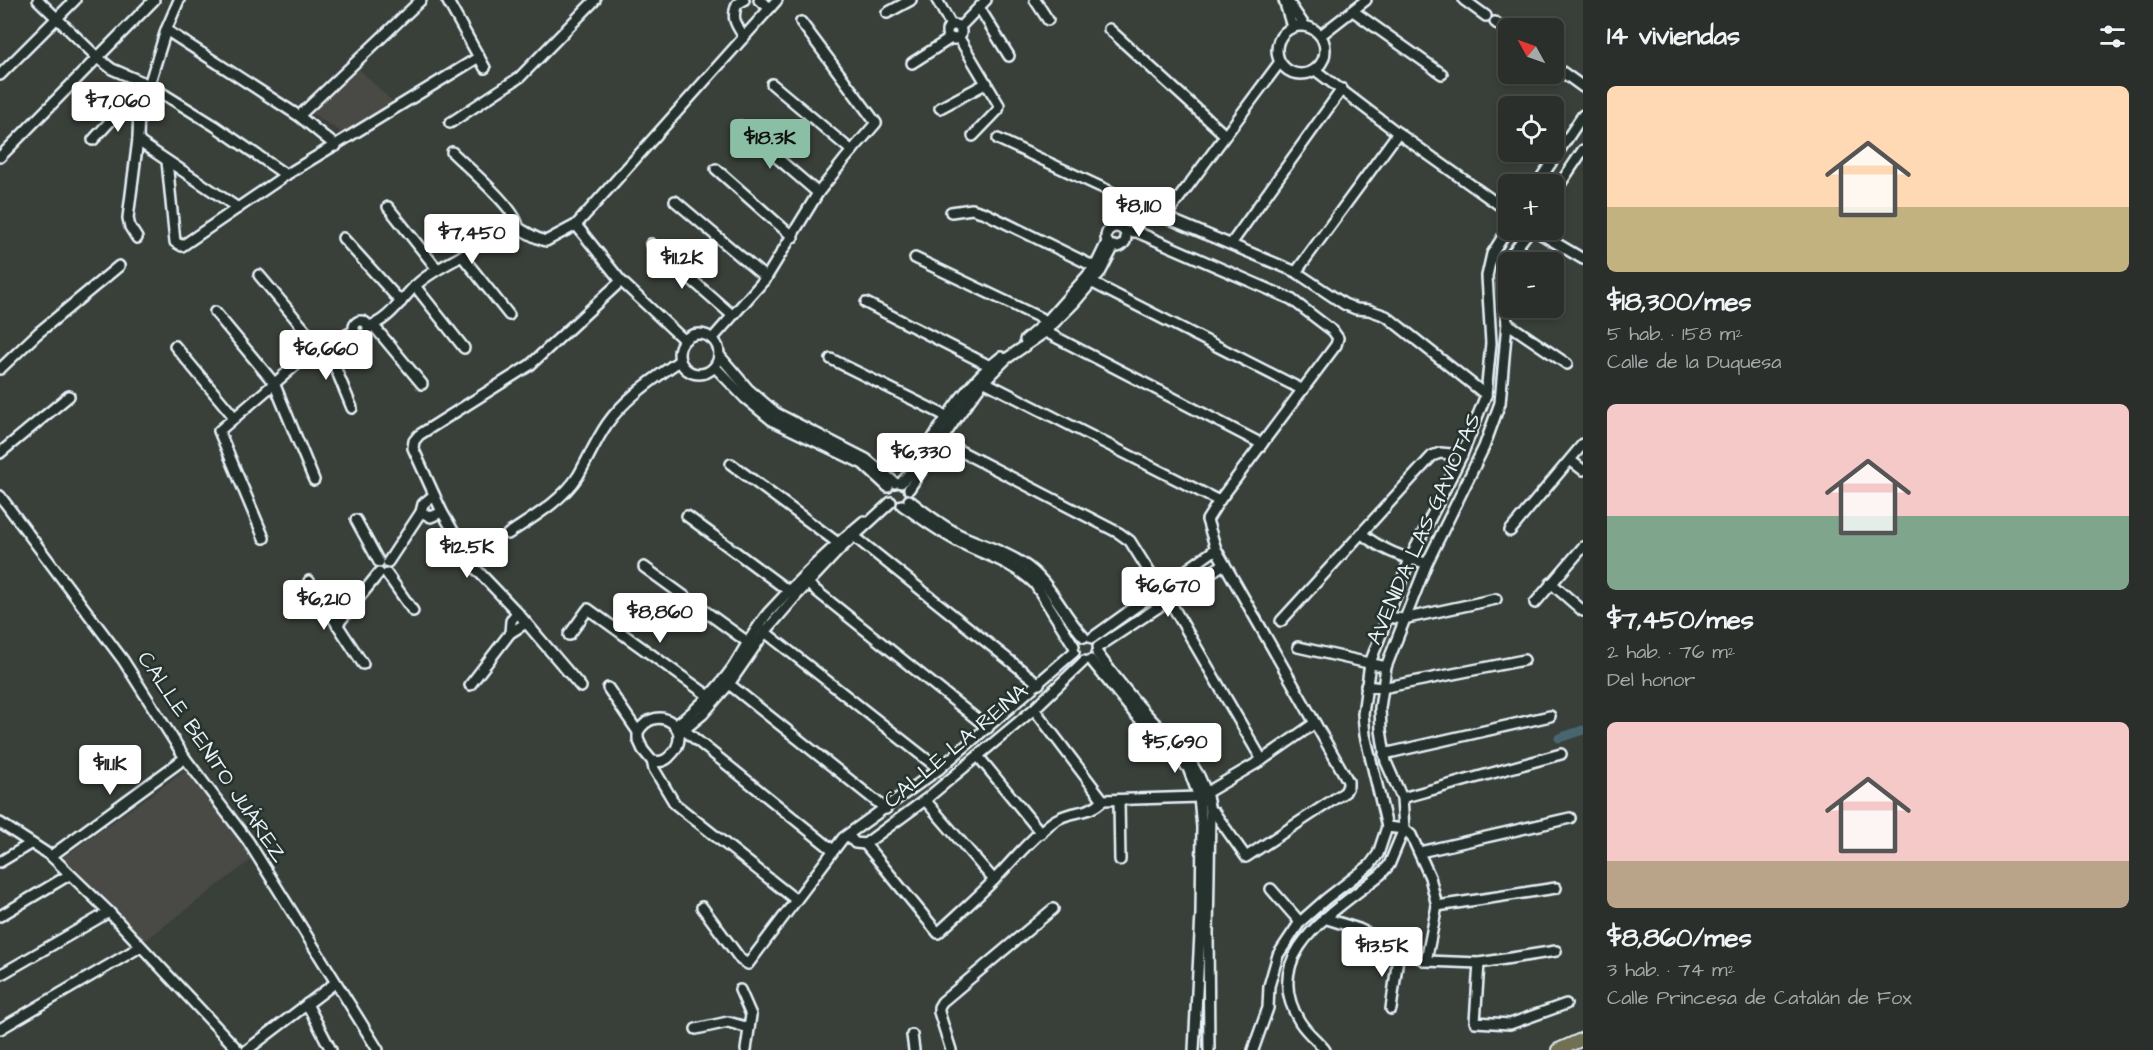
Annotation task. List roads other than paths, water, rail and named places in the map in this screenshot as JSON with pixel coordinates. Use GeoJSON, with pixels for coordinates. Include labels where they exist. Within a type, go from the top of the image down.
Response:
{"type":"FeatureCollection","features":[{"type":"Feature","properties":{"kind":"main road"},"geometry":{"type":"LineString","coordinates":[[1558,1050],[1583,1039]]}},
{"type":"Feature","properties":{"kind":"street"},"geometry":{"type":"LineString","coordinates":[[38,0],[112,69],[149,85],[215,126],[286,175]]}},
{"type":"Feature","properties":{"kind":"street"},"geometry":{"type":"LineString","coordinates":[[0,75],[75,0]]}},
{"type":"Feature","properties":{"kind":"street"},"geometry":{"type":"LineString","coordinates":[[0,157],[154,0]]}},
{"type":"Feature","properties":{"kind":"street"},"geometry":{"type":"LineString","coordinates":[[137,238],[130,227],[128,218],[138,139],[139,106],[149,85],[166,30],[179,0]]}},
{"type":"Feature","properties":{"kind":"street"},"geometry":{"type":"LineString","coordinates":[[299,116],[421,0]]}},
{"type":"Feature","properties":{"kind":"street"},"geometry":{"type":"LineString","coordinates":[[447,0],[485,68]]}},
{"type":"Feature","properties":{"kind":"street"},"geometry":{"type":"LineString","coordinates":[[450,123],[520,77],[596,0]]}},
{"type":"Feature","properties":{"kind":"street"},"geometry":{"type":"LineString","coordinates":[[759,0],[770,8]]}},
{"type":"Feature","properties":{"kind":"street"},"geometry":{"type":"LineString","coordinates":[[370,325],[401,302],[415,286],[437,269],[462,256],[506,224],[518,227],[538,240],[546,241],[576,225],[777,0]]}},
{"type":"Feature","properties":{"kind":"street"},"geometry":{"type":"LineString","coordinates":[[887,13],[911,0]]}},
{"type":"Feature","properties":{"kind":"street"},"geometry":{"type":"LineString","coordinates":[[937,0],[999,107],[973,136]]}},
{"type":"Feature","properties":{"kind":"street"},"geometry":{"type":"LineString","coordinates":[[912,63],[955,32],[980,9],[986,0]]}},
{"type":"Feature","properties":{"kind":"street"},"geometry":{"type":"LineString","coordinates":[[1035,0],[1048,20]]}},
{"type":"Feature","properties":{"kind":"street"},"geometry":{"type":"LineString","coordinates":[[1286,0],[1304,25]]}},
{"type":"Feature","properties":{"kind":"street"},"geometry":{"type":"LineString","coordinates":[[1286,0],[1292,27]]}},
{"type":"Feature","properties":{"kind":"street"},"geometry":{"type":"LineString","coordinates":[[1321,35],[1366,0]]}},
{"type":"Feature","properties":{"kind":"street"},"geometry":{"type":"LineString","coordinates":[[1464,0],[1486,16]]}},
{"type":"Feature","properties":{"kind":"street"},"geometry":{"type":"LineString","coordinates":[[738,1],[733,14],[744,37]]}},
{"type":"Feature","properties":{"kind":"street"},"geometry":{"type":"LineString","coordinates":[[980,9],[1009,56]]}},
{"type":"Feature","properties":{"kind":"street"},"geometry":{"type":"LineString","coordinates":[[1353,11],[1442,74]]}},
{"type":"Feature","properties":{"kind":"street"},"geometry":{"type":"LineString","coordinates":[[712,339],[766,278],[818,193],[876,123],[801,22]]}},
{"type":"Feature","properties":{"kind":"street"},"geometry":{"type":"LineString","coordinates":[[1304,25],[1313,28],[1321,35],[1324,40],[1325,53],[1315,70],[1300,74],[1292,72],[1280,62],[1277,54],[1280,38],[1292,27],[1304,25]]}},
{"type":"Feature","properties":{"kind":"street"},"geometry":{"type":"LineString","coordinates":[[1109,29],[1225,135]]}},
{"type":"Feature","properties":{"kind":"street"},"geometry":{"type":"LineString","coordinates":[[166,30],[299,116],[336,146]]}},
{"type":"Feature","properties":{"kind":"street"},"geometry":{"type":"LineString","coordinates":[[167,160],[175,242],[182,246],[286,175],[479,57]]}},
{"type":"Feature","properties":{"kind":"street"},"geometry":{"type":"LineString","coordinates":[[1165,217],[1280,62]]}},
{"type":"Feature","properties":{"kind":"street"},"geometry":{"type":"LineString","coordinates":[[1315,70],[1498,204]]}},
{"type":"Feature","properties":{"kind":"street"},"geometry":{"type":"LineString","coordinates":[[1564,73],[1583,87]]}},
{"type":"Feature","properties":{"kind":"street"},"geometry":{"type":"LineString","coordinates":[[940,108],[987,83]]}},
{"type":"Feature","properties":{"kind":"street"},"geometry":{"type":"LineString","coordinates":[[772,84],[852,151]]}},
{"type":"Feature","properties":{"kind":"street"},"geometry":{"type":"LineString","coordinates":[[1231,244],[1342,89]]}},
{"type":"Feature","properties":{"kind":"street"},"geometry":{"type":"LineString","coordinates":[[93,140],[126,104],[130,102],[139,106]]}},
{"type":"Feature","properties":{"kind":"street"},"geometry":{"type":"LineString","coordinates":[[1544,174],[1583,115]]}},
{"type":"Feature","properties":{"kind":"street"},"geometry":{"type":"LineString","coordinates":[[740,126],[818,193]]}},
{"type":"Feature","properties":{"kind":"street"},"geometry":{"type":"LineString","coordinates":[[1296,272],[1398,133]]}},
{"type":"Feature","properties":{"kind":"street"},"geometry":{"type":"LineString","coordinates":[[138,139],[238,208]]}},
{"type":"Feature","properties":{"kind":"street"},"geometry":{"type":"LineString","coordinates":[[998,139],[1165,217],[1296,272],[1344,304],[1386,316],[1485,397]]}},
{"type":"Feature","properties":{"kind":"street"},"geometry":{"type":"LineString","coordinates":[[1564,178],[1583,150]]}},
{"type":"Feature","properties":{"kind":"street"},"geometry":{"type":"LineString","coordinates":[[452,152],[509,208],[518,221],[518,227]]}},
{"type":"Feature","properties":{"kind":"street"},"geometry":{"type":"LineString","coordinates":[[716,170],[793,237]]}},
{"type":"Feature","properties":{"kind":"street"},"geometry":{"type":"LineString","coordinates":[[675,201],[766,278]]}},
{"type":"Feature","properties":{"kind":"street"},"geometry":{"type":"LineString","coordinates":[[388,207],[437,269]]}},
{"type":"Feature","properties":{"kind":"street"},"geometry":{"type":"LineString","coordinates":[[951,212],[972,209],[985,213],[1098,269]]}},
{"type":"Feature","properties":{"kind":"street"},"geometry":{"type":"LineString","coordinates":[[576,225],[621,281],[684,340]]}},
{"type":"Feature","properties":{"kind":"street"},"geometry":{"type":"LineString","coordinates":[[1111,244],[1106,236],[1110,229],[1117,227],[1125,232],[1137,232],[1291,299],[1333,331],[1338,338],[1336,345],[1207,520],[1216,549],[1348,781],[1348,786],[1345,792],[1246,857],[1214,812],[1210,811]]}},
{"type":"Feature","properties":{"kind":"street"},"geometry":{"type":"LineString","coordinates":[[1111,244],[1123,243],[1125,232]]}},
{"type":"Feature","properties":{"kind":"street"},"geometry":{"type":"LineString","coordinates":[[343,238],[401,302]]}},
{"type":"Feature","properties":{"kind":"street","name":"AVENIDA LAS GAVIOTAS"},"geometry":{"type":"LineString","coordinates":[[1253,1050],[1268,1008],[1269,986],[1278,955],[1300,922],[1370,865],[1378,854],[1387,827],[1365,735],[1364,714],[1370,663],[1410,559],[1462,455],[1485,397],[1491,343],[1487,276],[1492,254],[1501,240]]}},
{"type":"Feature","properties":{"kind":"street","name":"AVENIDA LAS GAVIOTAS"},"geometry":{"type":"LineString","coordinates":[[1325,1050],[1307,1032],[1295,1012],[1289,993],[1287,974],[1297,950],[1308,934],[1324,918],[1382,874],[1389,865],[1404,828],[1400,795],[1385,758],[1381,730],[1382,688],[1386,668],[1403,619],[1427,563],[1484,447],[1497,411],[1501,394],[1507,323],[1503,286],[1504,269],[1507,260],[1524,240]]}},
{"type":"Feature","properties":{"kind":"street"},"geometry":{"type":"LineString","coordinates":[[1550,240],[1583,259]]}},
{"type":"Feature","properties":{"kind":"street"},"geometry":{"type":"LineString","coordinates":[[651,244],[732,315]]}},
{"type":"Feature","properties":{"kind":"street"},"geometry":{"type":"LineString","coordinates":[[889,500],[886,492],[898,485],[938,439],[980,380],[1050,322],[1098,269],[1111,244]]}},
{"type":"Feature","properties":{"kind":"street"},"geometry":{"type":"LineString","coordinates":[[462,256],[509,315]]}},
{"type":"Feature","properties":{"kind":"street"},"geometry":{"type":"LineString","coordinates":[[915,258],[1050,322]]}},
{"type":"Feature","properties":{"kind":"street"},"geometry":{"type":"LineString","coordinates":[[0,369],[38,333],[119,266]]}},
{"type":"Feature","properties":{"kind":"street"},"geometry":{"type":"LineString","coordinates":[[259,275],[323,347],[352,408]]}},
{"type":"Feature","properties":{"kind":"street"},"geometry":{"type":"LineString","coordinates":[[1089,280],[1303,390]]}},
{"type":"Feature","properties":{"kind":"street"},"geometry":{"type":"LineString","coordinates":[[581,687],[526,622],[475,568],[442,512],[413,448],[414,441],[419,435],[530,365],[621,281]]}},
{"type":"Feature","properties":{"kind":"street"},"geometry":{"type":"LineString","coordinates":[[415,286],[464,348]]}},
{"type":"Feature","properties":{"kind":"street"},"geometry":{"type":"LineString","coordinates":[[866,303],[993,368]]}},
{"type":"Feature","properties":{"kind":"street"},"geometry":{"type":"LineString","coordinates":[[215,312],[274,383],[314,480]]}},
{"type":"Feature","properties":{"kind":"street"},"geometry":{"type":"LineString","coordinates":[[264,538],[219,431],[274,383],[323,347],[354,331],[353,326],[360,321],[370,325],[422,384]]}},
{"type":"Feature","properties":{"kind":"street"},"geometry":{"type":"LineString","coordinates":[[1507,323],[1567,364]]}},
{"type":"Feature","properties":{"kind":"street"},"geometry":{"type":"LineString","coordinates":[[1042,330],[1262,444]]}},
{"type":"Feature","properties":{"kind":"street"},"geometry":{"type":"LineString","coordinates":[[698,333],[706,334],[712,339],[719,349],[715,367],[705,374],[694,374],[685,369],[679,361],[678,353],[684,340],[698,333]]}},
{"type":"Feature","properties":{"kind":"street"},"geometry":{"type":"LineString","coordinates":[[175,346],[235,418]]}},
{"type":"Feature","properties":{"kind":"street"},"geometry":{"type":"LineString","coordinates":[[719,355],[748,389],[776,413],[866,459],[898,485],[905,502],[957,541],[1018,569],[1035,584],[1076,656],[1093,655]]}},
{"type":"Feature","properties":{"kind":"street"},"geometry":{"type":"LineString","coordinates":[[831,359],[951,418]]}},
{"type":"Feature","properties":{"kind":"street"},"geometry":{"type":"LineString","coordinates":[[508,534],[547,508],[563,492],[577,477],[608,423],[643,387],[679,361]]}},
{"type":"Feature","properties":{"kind":"street"},"geometry":{"type":"LineString","coordinates":[[715,367],[745,398],[773,421],[863,464],[898,485]]}},
{"type":"Feature","properties":{"kind":"street"},"geometry":{"type":"LineString","coordinates":[[980,380],[1219,501]]}},
{"type":"Feature","properties":{"kind":"street"},"geometry":{"type":"LineString","coordinates":[[0,453],[69,396]]}},
{"type":"Feature","properties":{"kind":"street"},"geometry":{"type":"LineString","coordinates":[[938,439],[1130,540],[1160,589]]}},
{"type":"Feature","properties":{"kind":"street"},"geometry":{"type":"LineString","coordinates":[[1510,531],[1583,444]]}},
{"type":"Feature","properties":{"kind":"street"},"geometry":{"type":"LineString","coordinates":[[1281,621],[1432,456],[1440,453],[1462,455]]}},
{"type":"Feature","properties":{"kind":"street"},"geometry":{"type":"LineString","coordinates":[[1569,460],[1583,470]]}},
{"type":"Feature","properties":{"kind":"street"},"geometry":{"type":"LineString","coordinates":[[731,464],[840,545]]}},
{"type":"Feature","properties":{"kind":"street"},"geometry":{"type":"LineString","coordinates":[[413,611],[377,565],[384,562],[421,512],[423,504],[434,495]]}},
{"type":"Feature","properties":{"kind":"street","name":"CALLE BENITO JUÁREZ"},"geometry":{"type":"LineString","coordinates":[[0,496],[123,660],[185,758],[248,841],[378,1050]]}},
{"type":"Feature","properties":{"kind":"street"},"geometry":{"type":"LineString","coordinates":[[840,545],[855,537],[889,500]]}},
{"type":"Feature","properties":{"kind":"street"},"geometry":{"type":"LineString","coordinates":[[679,730],[704,714],[731,669],[765,632],[804,581],[889,500],[905,502],[960,535],[1022,563],[1040,581],[1074,626],[1088,637],[1093,655],[1193,763],[1210,811],[1204,934],[1194,1050]]}},
{"type":"Feature","properties":{"kind":"street"},"geometry":{"type":"LineString","coordinates":[[421,512],[431,517],[442,512]]}},
{"type":"Feature","properties":{"kind":"street"},"geometry":{"type":"LineString","coordinates":[[687,516],[793,594]]}},
{"type":"Feature","properties":{"kind":"street"},"geometry":{"type":"LineString","coordinates":[[357,520],[384,562]]}},
{"type":"Feature","properties":{"kind":"street"},"geometry":{"type":"LineString","coordinates":[[1362,534],[1380,548],[1427,563]]}},
{"type":"Feature","properties":{"kind":"street"},"geometry":{"type":"LineString","coordinates":[[855,537],[1039,684]]}},
{"type":"Feature","properties":{"kind":"street"},"geometry":{"type":"LineString","coordinates":[[1535,603],[1583,547]]}},
{"type":"Feature","properties":{"kind":"street"},"geometry":{"type":"LineString","coordinates":[[1088,637],[1216,549]]}},
{"type":"Feature","properties":{"kind":"street","name":"CALLE LA REINA"},"geometry":{"type":"LineString","coordinates":[[865,844],[925,800],[1034,709],[1093,655],[1169,600],[1224,564]]}},
{"type":"Feature","properties":{"kind":"street"},"geometry":{"type":"LineString","coordinates":[[644,567],[752,645]]}},
{"type":"Feature","properties":{"kind":"street"},"geometry":{"type":"LineString","coordinates":[[337,624],[383,573]]}},
{"type":"Feature","properties":{"kind":"street"},"geometry":{"type":"LineString","coordinates":[[309,581],[363,664]]}},
{"type":"Feature","properties":{"kind":"street"},"geometry":{"type":"LineString","coordinates":[[804,581],[987,728]]}},
{"type":"Feature","properties":{"kind":"street"},"geometry":{"type":"LineString","coordinates":[[1551,583],[1583,611]]}},
{"type":"Feature","properties":{"kind":"street"},"geometry":{"type":"LineString","coordinates":[[712,699],[729,684],[767,615],[793,594]]}},
{"type":"Feature","properties":{"kind":"street"},"geometry":{"type":"LineString","coordinates":[[1387,617],[1403,619],[1496,598]]}},
{"type":"Feature","properties":{"kind":"street"},"geometry":{"type":"LineString","coordinates":[[1169,600],[1262,760]]}},
{"type":"Feature","properties":{"kind":"street"},"geometry":{"type":"LineString","coordinates":[[570,635],[588,609],[712,699]]}},
{"type":"Feature","properties":{"kind":"street"},"geometry":{"type":"LineString","coordinates":[[510,633],[511,621],[517,612]]}},
{"type":"Feature","properties":{"kind":"street"},"geometry":{"type":"LineString","coordinates":[[470,685],[510,633],[526,622]]}},
{"type":"Feature","properties":{"kind":"street"},"geometry":{"type":"LineString","coordinates":[[765,632],[939,769]]}},
{"type":"Feature","properties":{"kind":"street","name":"CALLE LA REINA"},"geometry":{"type":"LineString","coordinates":[[702,907],[741,960],[748,964],[833,849],[848,835],[939,769],[1039,684],[1074,649],[1079,638],[1088,637]]}},
{"type":"Feature","properties":{"kind":"street"},"geometry":{"type":"LineString","coordinates":[[1298,646],[1386,668]]}},
{"type":"Feature","properties":{"kind":"street"},"geometry":{"type":"LineString","coordinates":[[1366,686],[1382,688],[1524,660]]}},
{"type":"Feature","properties":{"kind":"street"},"geometry":{"type":"LineString","coordinates":[[729,684],[886,809]]}},
{"type":"Feature","properties":{"kind":"street"},"geometry":{"type":"LineString","coordinates":[[608,688],[638,732],[638,739],[643,750],[675,804],[796,900]]}},
{"type":"Feature","properties":{"kind":"street"},"geometry":{"type":"LineString","coordinates":[[1034,709],[1103,800],[1119,801],[1204,795],[1262,760],[1315,723]]}},
{"type":"Feature","properties":{"kind":"street"},"geometry":{"type":"LineString","coordinates":[[1385,758],[1550,716]]}},
{"type":"Feature","properties":{"kind":"street"},"geometry":{"type":"LineString","coordinates":[[638,732],[648,721],[657,717],[670,720],[679,730],[833,849]]}},
{"type":"Feature","properties":{"kind":"street"},"geometry":{"type":"LineString","coordinates":[[651,761],[665,760],[673,753],[680,743],[679,730]]}},
{"type":"Feature","properties":{"kind":"street"},"geometry":{"type":"LineString","coordinates":[[1400,795],[1561,754]]}},
{"type":"Feature","properties":{"kind":"street"},"geometry":{"type":"LineString","coordinates":[[978,756],[1041,833]]}},
{"type":"Feature","properties":{"kind":"street"},"geometry":{"type":"LineString","coordinates":[[51,856],[185,758]]}},
{"type":"Feature","properties":{"kind":"street"},"geometry":{"type":"LineString","coordinates":[[1204,795],[1202,827],[1205,914]]}},
{"type":"Feature","properties":{"kind":"street"},"geometry":{"type":"LineString","coordinates":[[925,800],[994,880]]}},
{"type":"Feature","properties":{"kind":"street"},"geometry":{"type":"LineString","coordinates":[[848,835],[855,843],[865,844],[938,933],[1053,822],[1064,815],[1087,812],[1097,807],[1103,800]]}},
{"type":"Feature","properties":{"kind":"street"},"geometry":{"type":"LineString","coordinates":[[1119,801],[1120,860]]}},
{"type":"Feature","properties":{"kind":"street"},"geometry":{"type":"LineString","coordinates":[[1419,852],[1570,818]]}},
{"type":"Feature","properties":{"kind":"street"},"geometry":{"type":"LineString","coordinates":[[0,823],[51,856],[109,912],[238,1050]]}},
{"type":"Feature","properties":{"kind":"street"},"geometry":{"type":"LineString","coordinates":[[1387,827],[1404,828],[1412,835],[1437,906],[1426,961]]}},
{"type":"Feature","properties":{"kind":"street"},"geometry":{"type":"LineString","coordinates":[[0,862],[30,844]]}},
{"type":"Feature","properties":{"kind":"street"},"geometry":{"type":"LineString","coordinates":[[0,916],[69,875]]}},
{"type":"Feature","properties":{"kind":"street"},"geometry":{"type":"LineString","coordinates":[[1437,906],[1556,888]]}},
{"type":"Feature","properties":{"kind":"street"},"geometry":{"type":"LineString","coordinates":[[1271,889],[1300,922]]}},
{"type":"Feature","properties":{"kind":"street"},"geometry":{"type":"LineString","coordinates":[[951,1050],[939,1012],[942,1002],[1053,909]]}},
{"type":"Feature","properties":{"kind":"street"},"geometry":{"type":"LineString","coordinates":[[0,975],[109,912]]}},
{"type":"Feature","properties":{"kind":"street"},"geometry":{"type":"LineString","coordinates":[[1324,918],[1359,929],[1426,961],[1479,963],[1556,951]]}},
{"type":"Feature","properties":{"kind":"street"},"geometry":{"type":"LineString","coordinates":[[1204,934],[1209,1050]]}},
{"type":"Feature","properties":{"kind":"street"},"geometry":{"type":"LineString","coordinates":[[0,1029],[140,947]]}},
{"type":"Feature","properties":{"kind":"street"},"geometry":{"type":"LineString","coordinates":[[1391,1009],[1399,950]]}},
{"type":"Feature","properties":{"kind":"street"},"geometry":{"type":"LineString","coordinates":[[1479,963],[1475,1022],[1510,1024],[1566,1004]]}},
{"type":"Feature","properties":{"kind":"street"},"geometry":{"type":"LineString","coordinates":[[247,1050],[335,982]]}},
{"type":"Feature","properties":{"kind":"street"},"geometry":{"type":"LineString","coordinates":[[740,990],[751,1015],[746,1050]]}},
{"type":"Feature","properties":{"kind":"street"},"geometry":{"type":"LineString","coordinates":[[307,1004],[331,1050]]}},
{"type":"Feature","properties":{"kind":"street"},"geometry":{"type":"LineString","coordinates":[[696,1029],[728,1022],[749,1028]]}},
{"type":"Feature","properties":{"kind":"street"},"geometry":{"type":"LineString","coordinates":[[912,1035],[914,1050]]}},
{"type":"Feature","properties":{"kind":"waterway"},"geometry":{"type":"LineString","coordinates":[[1559,738],[1583,730]]}}]}
